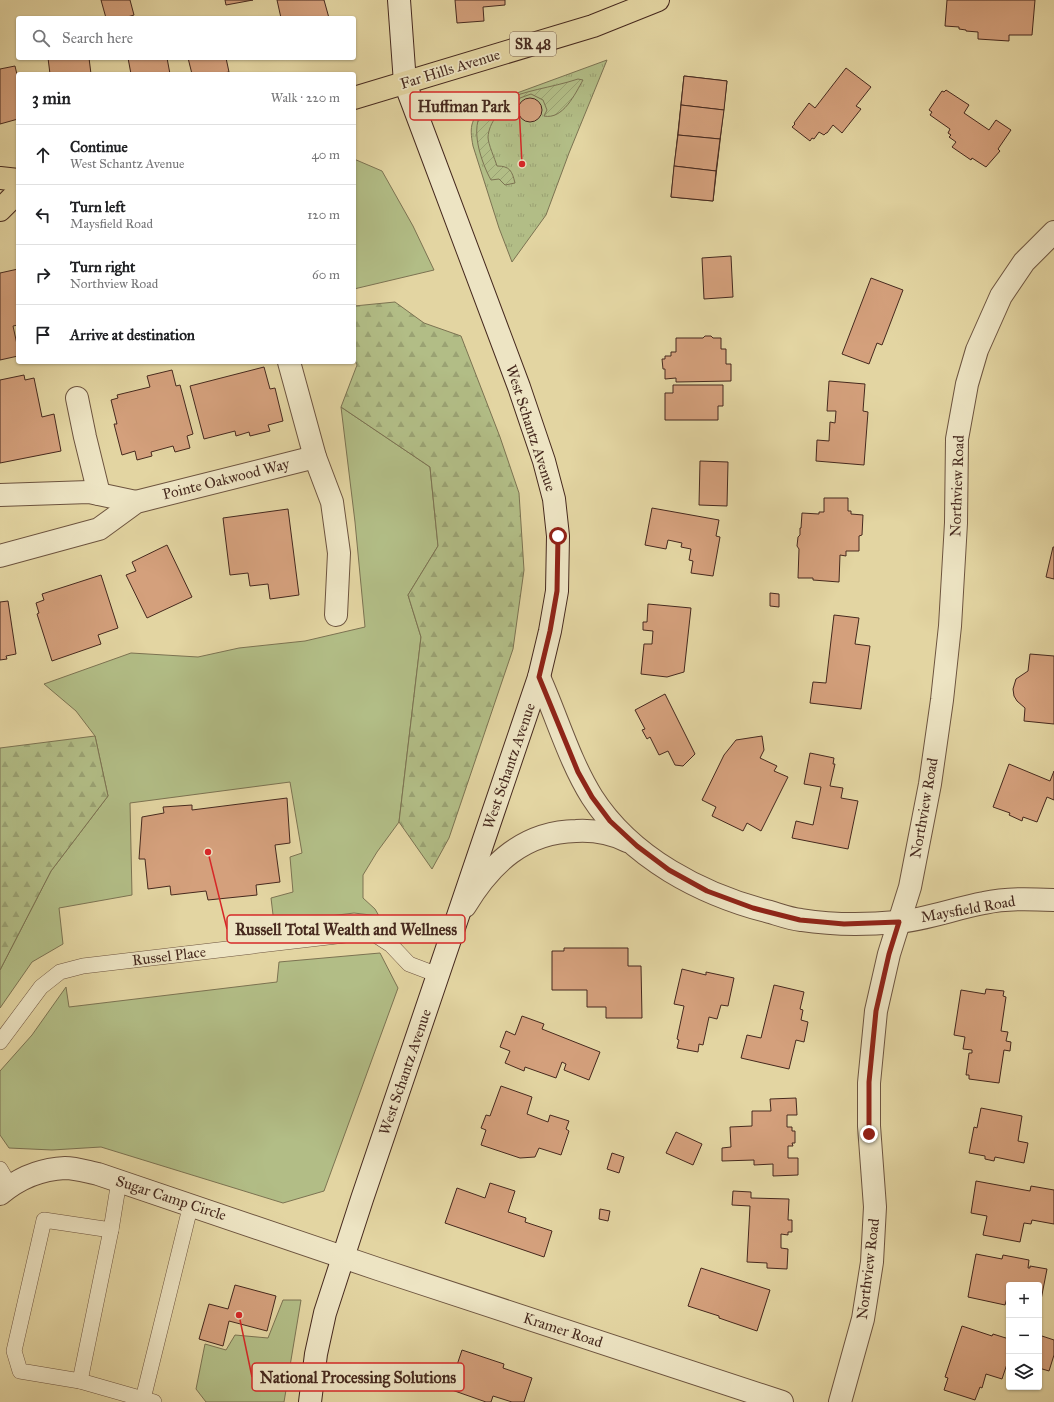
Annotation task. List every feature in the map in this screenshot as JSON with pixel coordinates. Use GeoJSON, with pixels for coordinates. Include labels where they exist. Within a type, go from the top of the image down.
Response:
{"type":"FeatureCollection","features":[{"type":"Feature","properties":{"kind":"main road","name":"Far Hills Avenue"},"geometry":{"type":"LineString","coordinates":[[356,97],[593,26],[658,0]]}},
{"type":"Feature","properties":{"kind":"main road"},"geometry":{"type":"LineString","coordinates":[[0,178],[16,180]]}},
{"type":"Feature","properties":{"kind":"main road"},"geometry":{"type":"LineString","coordinates":[[0,210],[16,194]]}},
{"type":"Feature","properties":{"kind":"street","name":"West Schantz Avenue"},"geometry":{"type":"LineString","coordinates":[[310,1402],[316,1354],[325,1314],[362,1199],[539,677],[550,631],[557,591],[558,536],[554,499],[544,460],[519,387],[405,83],[399,0]]}},
{"type":"Feature","properties":{"kind":"street","name":"Northview Road"},"geometry":{"type":"LineString","coordinates":[[840,1402],[863,1319],[872,1262],[875,1207],[868,1126],[869,1082],[876,1011],[889,954],[910,887],[928,796],[942,700],[950,626],[956,523],[956,447],[968,384],[979,343],[1001,296],[1024,262],[1054,232]]}},
{"type":"Feature","properties":{"kind":"street"},"geometry":{"type":"LineString","coordinates":[[290,364],[315,457],[332,502],[339,553],[336,615]]}},
{"type":"Feature","properties":{"kind":"street"},"geometry":{"type":"LineString","coordinates":[[77,398],[100,494]]}},
{"type":"Feature","properties":{"kind":"street","name":"Pointe Oakwood Way"},"geometry":{"type":"LineString","coordinates":[[0,556],[100,529],[136,502],[315,457]]}},
{"type":"Feature","properties":{"kind":"street","name":"Pointe Oakwood Way"},"geometry":{"type":"LineString","coordinates":[[0,495],[7,493],[89,492],[136,502]]}},
{"type":"Feature","properties":{"kind":"street","name":"Maysfield Road"},"geometry":{"type":"LineString","coordinates":[[539,677],[575,766],[585,786],[600,809],[610,821],[637,846],[669,870],[707,891],[753,908],[800,920],[844,924],[899,922],[984,902],[1027,898],[1054,900]]}},
{"type":"Feature","properties":{"kind":"street","name":"Maysfield Road"},"geometry":{"type":"LineString","coordinates":[[453,930],[472,894],[481,881],[505,857],[527,841],[552,833],[586,830],[611,835],[637,846]]}},
{"type":"Feature","properties":{"kind":"street","name":"Sugar Camp Circle"},"geometry":{"type":"LineString","coordinates":[[3,1183],[34,1173],[65,1168],[98,1174],[191,1204],[343,1257]]}},
{"type":"Feature","properties":{"kind":"street","name":"Kramer Road"},"geometry":{"type":"LineString","coordinates":[[343,1257],[782,1402]]}},
{"type":"Feature","properties":{"kind":"lane","name":"Russel Place"},"geometry":{"type":"LineString","coordinates":[[0,1042],[41,987],[60,972],[91,965],[372,932],[427,932],[453,930]]}},
{"type":"Feature","properties":{"kind":"lane"},"geometry":{"type":"LineString","coordinates":[[372,932],[391,945],[409,964],[438,975]]}},
{"type":"Feature","properties":{"kind":"lane"},"geometry":{"type":"LineString","coordinates":[[80,1381],[112,1230],[119,1181]]}},
{"type":"Feature","properties":{"kind":"lane"},"geometry":{"type":"LineString","coordinates":[[112,1230],[44,1220],[14,1351],[20,1371],[80,1381],[148,1400],[191,1204]]}},
{"type":"Feature","properties":{"kind":"green space"},"geometry":{"type":"Polygon","coordinates":[[[607,60],[569,153],[546,215],[512,262],[499,228],[473,146],[471,127],[474,118],[487,104],[607,60]]]}},
{"type":"Feature","properties":{"kind":"green space"},"geometry":{"type":"Polygon","coordinates":[[[578,79],[583,80],[568,105],[557,114],[544,116],[547,110],[543,100],[531,94],[520,98],[515,107],[505,110],[496,117],[489,132],[489,144],[497,166],[508,168],[513,175],[515,183],[505,185],[499,179],[491,180],[484,165],[478,145],[477,135],[479,117],[484,110],[517,95],[578,79]]]}},
{"type":"Feature","properties":{"kind":"green space"},"geometry":{"type":"Polygon","coordinates":[[[356,160],[382,171],[413,226],[434,270],[356,289],[356,160]]]}},
{"type":"Feature","properties":{"kind":"green space"},"geometry":{"type":"Polygon","coordinates":[[[395,302],[424,323],[461,336],[500,437],[519,493],[524,570],[513,649],[449,838],[432,869],[399,822],[421,637],[408,595],[438,546],[430,467],[341,407],[357,365],[356,306],[395,302]]]}},
{"type":"Feature","properties":{"kind":"green space"},"geometry":{"type":"Polygon","coordinates":[[[341,407],[430,467],[438,546],[408,595],[421,637],[399,822],[377,852],[363,875],[363,898],[375,909],[379,916],[354,913],[274,923],[271,898],[293,892],[290,857],[302,853],[290,782],[130,803],[132,895],[59,908],[63,944],[32,962],[0,1008],[0,970],[51,871],[108,796],[95,736],[76,711],[44,684],[131,653],[198,657],[239,648],[305,641],[365,627],[355,522],[341,407]]]}},
{"type":"Feature","properties":{"kind":"green space"},"geometry":{"type":"Polygon","coordinates":[[[95,736],[108,796],[51,871],[0,970],[0,748],[95,736]]]}},
{"type":"Feature","properties":{"kind":"green space"},"geometry":{"type":"Polygon","coordinates":[[[380,953],[398,988],[324,1191],[283,1203],[101,1147],[52,1150],[9,1148],[0,1135],[0,1071],[32,1035],[66,987],[69,1007],[277,982],[279,962],[380,953]]]}},
{"type":"Feature","properties":{"kind":"green space"},"geometry":{"type":"Polygon","coordinates":[[[283,1300],[301,1300],[284,1402],[206,1402],[196,1389],[205,1344],[226,1350],[235,1335],[268,1338],[283,1300]]]}},
{"type":"Feature","properties":{"kind":"building"},"geometry":{"type":"Polygon","coordinates":[[[101,0],[130,0],[134,15],[105,16],[101,0]]]}},
{"type":"Feature","properties":{"kind":"building"},"geometry":{"type":"Polygon","coordinates":[[[225,0],[253,0],[226,5],[225,0]]]}},
{"type":"Feature","properties":{"kind":"building"},"geometry":{"type":"Polygon","coordinates":[[[277,0],[324,0],[328,16],[281,16],[277,0]]]}},
{"type":"Feature","properties":{"kind":"building"},"geometry":{"type":"Polygon","coordinates":[[[455,0],[505,0],[505,5],[483,7],[484,21],[457,23],[455,0]]]}},
{"type":"Feature","properties":{"kind":"building"},"geometry":{"type":"Polygon","coordinates":[[[947,0],[1035,0],[1032,35],[1009,35],[1009,41],[978,39],[978,32],[966,31],[959,29],[959,27],[945,26],[947,0]]]}},
{"type":"Feature","properties":{"kind":"building"},"geometry":{"type":"Polygon","coordinates":[[[48,60],[89,60],[91,72],[50,72],[48,60]]]}},
{"type":"Feature","properties":{"kind":"building"},"geometry":{"type":"Polygon","coordinates":[[[128,60],[167,60],[170,72],[131,72],[128,60]]]}},
{"type":"Feature","properties":{"kind":"building"},"geometry":{"type":"Polygon","coordinates":[[[188,60],[226,60],[229,72],[192,72],[188,60]]]}},
{"type":"Feature","properties":{"kind":"building"},"geometry":{"type":"Polygon","coordinates":[[[15,66],[16,72],[16,120],[0,124],[0,69],[15,66]]]}},
{"type":"Feature","properties":{"kind":"building"},"geometry":{"type":"Polygon","coordinates":[[[846,68],[871,87],[856,106],[861,109],[842,133],[833,125],[827,133],[824,135],[819,132],[814,139],[812,138],[810,141],[792,127],[809,103],[815,108],[846,68]]]}},
{"type":"Feature","properties":{"kind":"building"},"geometry":{"type":"Polygon","coordinates":[[[684,76],[727,81],[713,201],[671,197],[684,76]]]}},
{"type":"Feature","properties":{"kind":"building"},"geometry":{"type":"Polygon","coordinates":[[[684,76],[727,81],[724,110],[681,105],[684,76]]]}},
{"type":"Feature","properties":{"kind":"building"},"geometry":{"type":"Polygon","coordinates":[[[946,90],[969,105],[964,113],[989,130],[996,120],[1011,130],[998,149],[1000,151],[986,167],[972,158],[971,160],[952,147],[956,142],[949,137],[951,135],[948,133],[950,129],[930,115],[932,112],[929,110],[942,91],[944,92],[946,90]]]}},
{"type":"Feature","properties":{"kind":"building"},"geometry":{"type":"Polygon","coordinates":[[[530,98],[538,102],[542,110],[538,118],[530,122],[522,118],[518,110],[522,102],[530,98]]]}},
{"type":"Feature","properties":{"kind":"building"},"geometry":{"type":"Polygon","coordinates":[[[681,105],[724,110],[720,139],[678,135],[681,105]]]}},
{"type":"Feature","properties":{"kind":"building"},"geometry":{"type":"Polygon","coordinates":[[[678,135],[720,139],[716,171],[674,166],[678,135]]]}},
{"type":"Feature","properties":{"kind":"building"},"geometry":{"type":"Polygon","coordinates":[[[674,166],[716,171],[713,201],[671,197],[674,166]]]}},
{"type":"Feature","properties":{"kind":"building"},"geometry":{"type":"Polygon","coordinates":[[[731,256],[733,297],[704,299],[702,258],[731,256]]]}},
{"type":"Feature","properties":{"kind":"building"},"geometry":{"type":"Polygon","coordinates":[[[16,269],[16,325],[13,326],[16,340],[16,356],[0,360],[0,273],[16,269]]]}},
{"type":"Feature","properties":{"kind":"building"},"geometry":{"type":"Polygon","coordinates":[[[871,278],[903,290],[882,345],[877,343],[869,364],[842,354],[871,278]]]}},
{"type":"Feature","properties":{"kind":"building"},"geometry":{"type":"Polygon","coordinates":[[[705,336],[721,338],[721,349],[726,349],[726,364],[731,364],[731,381],[676,382],[676,378],[665,379],[665,369],[663,369],[662,359],[665,359],[665,356],[671,356],[671,352],[676,352],[676,338],[703,338],[705,336]]]}},
{"type":"Feature","properties":{"kind":"building"},"geometry":{"type":"Polygon","coordinates":[[[264,367],[270,389],[275,388],[283,421],[268,425],[270,431],[250,436],[249,432],[236,436],[235,431],[204,439],[190,386],[264,367]]]}},
{"type":"Feature","properties":{"kind":"building"},"geometry":{"type":"Polygon","coordinates":[[[172,370],[176,386],[180,385],[193,434],[187,436],[190,448],[175,452],[173,446],[151,452],[152,456],[137,460],[135,451],[122,455],[114,424],[117,424],[111,400],[118,398],[117,395],[150,387],[147,376],[172,370]]]}},
{"type":"Feature","properties":{"kind":"building"},"geometry":{"type":"Polygon","coordinates":[[[24,375],[25,380],[34,378],[42,417],[54,414],[61,451],[0,463],[0,380],[24,375]]]}},
{"type":"Feature","properties":{"kind":"building"},"geometry":{"type":"Polygon","coordinates":[[[829,381],[865,384],[863,411],[868,412],[864,465],[816,461],[817,440],[829,441],[830,422],[835,423],[836,411],[827,411],[829,381]]]}},
{"type":"Feature","properties":{"kind":"building"},"geometry":{"type":"Polygon","coordinates":[[[673,385],[723,385],[723,406],[718,406],[718,420],[665,420],[665,393],[673,393],[673,385]]]}},
{"type":"Feature","properties":{"kind":"building"},"geometry":{"type":"Polygon","coordinates":[[[700,461],[728,462],[727,506],[699,505],[700,461]]]}},
{"type":"Feature","properties":{"kind":"building"},"geometry":{"type":"Polygon","coordinates":[[[824,498],[848,498],[848,511],[851,511],[851,514],[863,515],[862,535],[859,536],[859,551],[846,551],[846,556],[840,555],[839,582],[813,580],[813,578],[798,578],[799,549],[797,546],[798,537],[800,535],[802,513],[819,514],[819,512],[824,512],[824,498]]]}},
{"type":"Feature","properties":{"kind":"building"},"geometry":{"type":"Polygon","coordinates":[[[652,508],[719,520],[716,536],[720,537],[713,576],[691,573],[693,561],[689,560],[691,549],[681,547],[682,543],[668,540],[666,549],[645,545],[652,508]]]}},
{"type":"Feature","properties":{"kind":"building"},"geometry":{"type":"Polygon","coordinates":[[[288,509],[299,595],[270,599],[268,584],[250,586],[248,573],[230,575],[223,518],[288,509]]]}},
{"type":"Feature","properties":{"kind":"building"},"geometry":{"type":"Polygon","coordinates":[[[167,545],[192,597],[147,618],[126,575],[136,571],[132,562],[167,545]]]}},
{"type":"Feature","properties":{"kind":"building"},"geometry":{"type":"Polygon","coordinates":[[[1054,547],[1054,579],[1046,577],[1054,547]]]}},
{"type":"Feature","properties":{"kind":"building"},"geometry":{"type":"Polygon","coordinates":[[[101,575],[118,628],[98,635],[101,644],[52,661],[37,614],[39,613],[36,603],[44,600],[42,594],[101,575]]]}},
{"type":"Feature","properties":{"kind":"building"},"geometry":{"type":"Polygon","coordinates":[[[770,593],[779,594],[779,607],[770,606],[770,593]]]}},
{"type":"Feature","properties":{"kind":"building"},"geometry":{"type":"Polygon","coordinates":[[[8,601],[16,654],[6,656],[7,659],[0,660],[0,602],[8,601]]]}},
{"type":"Feature","properties":{"kind":"building"},"geometry":{"type":"Polygon","coordinates":[[[648,604],[691,608],[684,672],[667,677],[641,674],[644,644],[652,644],[653,631],[643,630],[643,622],[647,622],[648,604]]]}},
{"type":"Feature","properties":{"kind":"building"},"geometry":{"type":"Polygon","coordinates":[[[834,615],[859,618],[855,644],[870,646],[861,709],[810,703],[813,682],[826,683],[834,615]]]}},
{"type":"Feature","properties":{"kind":"building"},"geometry":{"type":"Polygon","coordinates":[[[1030,654],[1054,656],[1054,724],[1024,721],[1025,708],[1014,696],[1013,689],[1016,679],[1028,671],[1030,654]]]}},
{"type":"Feature","properties":{"kind":"building"},"geometry":{"type":"Polygon","coordinates":[[[665,694],[695,754],[683,766],[675,765],[668,751],[659,755],[650,737],[647,739],[642,730],[645,729],[635,710],[665,694]]]}},
{"type":"Feature","properties":{"kind":"building"},"geometry":{"type":"Polygon","coordinates":[[[762,736],[764,750],[760,758],[777,766],[774,771],[788,777],[761,831],[747,823],[743,831],[712,816],[716,807],[702,800],[724,755],[736,740],[762,736]]]}},
{"type":"Feature","properties":{"kind":"building"},"geometry":{"type":"Polygon","coordinates":[[[810,753],[834,758],[833,764],[835,764],[830,786],[843,788],[841,798],[858,801],[848,849],[792,838],[796,821],[813,825],[821,787],[804,784],[810,753]]]}},
{"type":"Feature","properties":{"kind":"building"},"geometry":{"type":"Polygon","coordinates":[[[1009,764],[1050,781],[1054,771],[1054,800],[1047,797],[1037,822],[1023,817],[1022,821],[1009,815],[1010,813],[993,807],[1009,764]]]}},
{"type":"Feature","properties":{"kind":"building"},"geometry":{"type":"Polygon","coordinates":[[[287,798],[290,843],[275,845],[280,882],[256,885],[257,895],[208,900],[206,891],[171,895],[170,886],[148,889],[145,859],[139,859],[142,817],[164,813],[163,807],[192,805],[192,810],[287,798]]]}},
{"type":"Feature","properties":{"kind":"building"},"geometry":{"type":"Polygon","coordinates":[[[564,948],[628,948],[628,966],[641,966],[642,1018],[606,1018],[606,1007],[587,1007],[587,990],[552,990],[552,951],[564,951],[564,948]]]}},
{"type":"Feature","properties":{"kind":"building"},"geometry":{"type":"Polygon","coordinates":[[[682,969],[706,975],[706,972],[734,978],[728,1006],[721,1005],[717,1019],[709,1017],[703,1045],[699,1044],[698,1052],[677,1048],[679,1040],[677,1039],[684,1006],[674,1004],[682,969]]]}},
{"type":"Feature","properties":{"kind":"building"},"geometry":{"type":"Polygon","coordinates":[[[774,985],[804,992],[800,1009],[803,1010],[801,1020],[808,1022],[804,1042],[796,1040],[789,1069],[741,1058],[747,1035],[761,1038],[774,985]]]}},
{"type":"Feature","properties":{"kind":"building"},"geometry":{"type":"Polygon","coordinates":[[[986,989],[1004,991],[1003,996],[1006,997],[1001,1031],[1008,1032],[1006,1041],[1011,1042],[1010,1051],[1004,1050],[999,1083],[969,1079],[969,1075],[966,1075],[969,1053],[972,1053],[972,1050],[963,1049],[965,1037],[954,1035],[961,990],[985,994],[986,989]]]}},
{"type":"Feature","properties":{"kind":"building"},"geometry":{"type":"Polygon","coordinates":[[[522,1016],[544,1024],[542,1029],[600,1052],[589,1080],[564,1070],[566,1064],[562,1062],[556,1078],[525,1067],[524,1071],[505,1063],[510,1051],[500,1047],[506,1031],[515,1035],[522,1016]]]}},
{"type":"Feature","properties":{"kind":"building"},"geometry":{"type":"Polygon","coordinates":[[[501,1086],[532,1097],[527,1114],[548,1122],[550,1115],[569,1121],[566,1129],[569,1131],[561,1155],[539,1148],[535,1157],[520,1158],[481,1145],[486,1130],[481,1128],[486,1115],[490,1116],[501,1086]]]}},
{"type":"Feature","properties":{"kind":"building"},"geometry":{"type":"Polygon","coordinates":[[[796,1098],[797,1115],[787,1115],[787,1127],[792,1127],[792,1131],[795,1131],[795,1143],[792,1143],[793,1146],[788,1146],[788,1158],[798,1158],[798,1175],[773,1176],[773,1164],[754,1165],[754,1160],[722,1161],[722,1148],[731,1147],[730,1127],[752,1126],[752,1111],[771,1111],[770,1099],[796,1098]]]}},
{"type":"Feature","properties":{"kind":"building"},"geometry":{"type":"Polygon","coordinates":[[[981,1108],[1022,1116],[1018,1141],[1028,1143],[1024,1163],[995,1157],[994,1161],[985,1159],[985,1156],[969,1153],[974,1127],[977,1128],[981,1108]]]}},
{"type":"Feature","properties":{"kind":"building"},"geometry":{"type":"Polygon","coordinates":[[[676,1132],[702,1144],[693,1165],[666,1153],[676,1132]]]}},
{"type":"Feature","properties":{"kind":"building"},"geometry":{"type":"Polygon","coordinates":[[[612,1153],[624,1157],[619,1173],[607,1169],[612,1153]]]}},
{"type":"Feature","properties":{"kind":"building"},"geometry":{"type":"Polygon","coordinates":[[[976,1181],[1030,1191],[1031,1186],[1054,1190],[1054,1224],[1032,1220],[1031,1224],[1024,1223],[1020,1242],[983,1235],[987,1216],[971,1213],[976,1181]]]}},
{"type":"Feature","properties":{"kind":"building"},"geometry":{"type":"Polygon","coordinates":[[[490,1183],[515,1191],[508,1212],[526,1218],[525,1222],[552,1231],[544,1257],[445,1223],[457,1188],[485,1198],[490,1183]]]}},
{"type":"Feature","properties":{"kind":"building"},"geometry":{"type":"Polygon","coordinates":[[[733,1191],[751,1192],[751,1198],[789,1199],[788,1220],[792,1220],[792,1232],[788,1232],[788,1235],[781,1234],[781,1248],[788,1249],[787,1269],[767,1268],[767,1263],[747,1262],[750,1206],[732,1205],[733,1191]]]}},
{"type":"Feature","properties":{"kind":"building"},"geometry":{"type":"Polygon","coordinates":[[[600,1209],[610,1211],[608,1221],[599,1219],[600,1209]]]}},
{"type":"Feature","properties":{"kind":"building"},"geometry":{"type":"Polygon","coordinates":[[[976,1254],[1002,1259],[1003,1255],[1029,1260],[1028,1268],[1030,1268],[1030,1266],[1047,1269],[1042,1295],[1042,1282],[1006,1282],[1005,1305],[968,1297],[976,1254]]]}},
{"type":"Feature","properties":{"kind":"building"},"geometry":{"type":"Polygon","coordinates":[[[701,1268],[770,1290],[757,1331],[688,1306],[701,1268]]]}},
{"type":"Feature","properties":{"kind":"building"},"geometry":{"type":"Polygon","coordinates":[[[235,1285],[276,1296],[267,1331],[229,1321],[223,1346],[199,1339],[209,1304],[228,1309],[235,1285]]]}},
{"type":"Feature","properties":{"kind":"building"},"geometry":{"type":"Polygon","coordinates":[[[962,1326],[992,1336],[993,1334],[1006,1338],[1006,1367],[1002,1379],[986,1374],[982,1388],[980,1387],[975,1400],[944,1390],[948,1378],[945,1377],[962,1326]]]}},
{"type":"Feature","properties":{"kind":"building"},"geometry":{"type":"Polygon","coordinates":[[[1042,1336],[1054,1340],[1054,1355],[1049,1371],[1042,1369],[1042,1336]]]}},
{"type":"Feature","properties":{"kind":"building"},"geometry":{"type":"Polygon","coordinates":[[[462,1350],[504,1364],[503,1368],[532,1378],[524,1402],[512,1402],[493,1396],[491,1402],[486,1402],[449,1389],[462,1350]]]}},
{"type":"Feature","properties":{"kind":"place","name":"Huffman Park"},"geometry":{"type":"Point","coordinates":[522,164]}},
{"type":"Feature","properties":{"kind":"place","name":"Russell Total Wealth and Wellness"},"geometry":{"type":"Point","coordinates":[208,852]}},
{"type":"Feature","properties":{"kind":"place","name":"National Processing Solutions"},"geometry":{"type":"Point","coordinates":[239,1315]}},
{"type":"Feature","properties":{"kind":"route"},"geometry":{"type":"LineString","coordinates":[[558,536],[557,591],[550,631],[539,677],[578,772],[592,797],[610,821],[619,831],[647,855],[669,870],[707,891],[753,908],[800,920],[844,924],[899,922],[889,954],[876,1011],[869,1082],[869,1134]]}}]}
